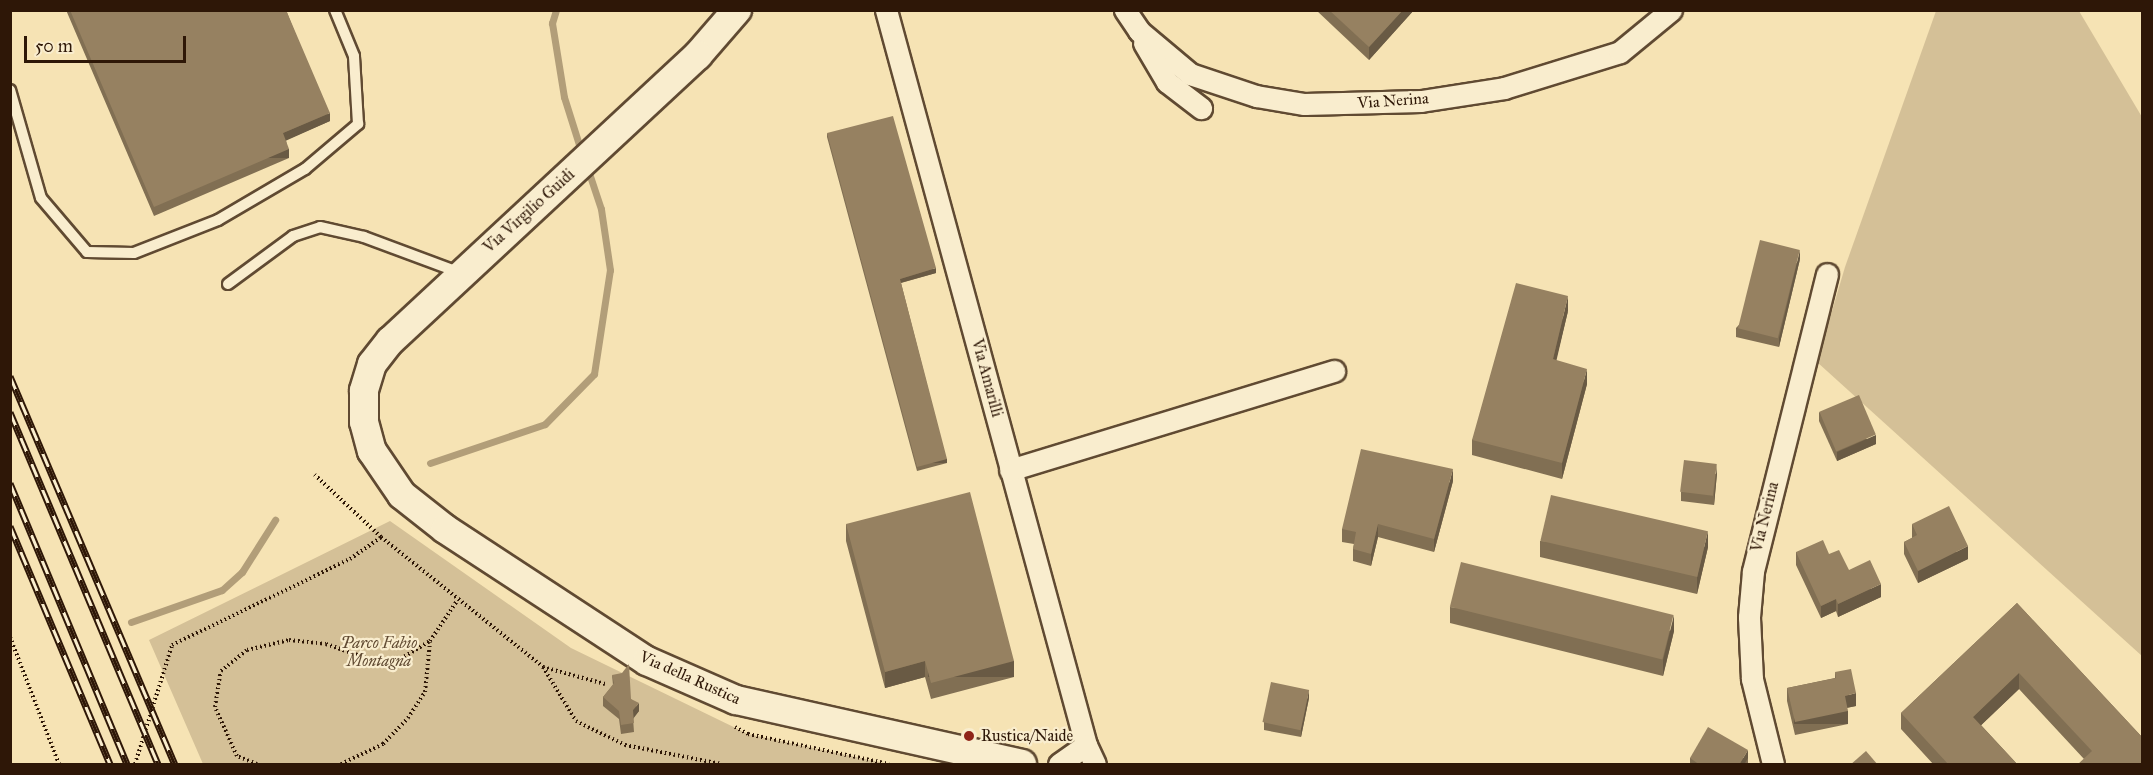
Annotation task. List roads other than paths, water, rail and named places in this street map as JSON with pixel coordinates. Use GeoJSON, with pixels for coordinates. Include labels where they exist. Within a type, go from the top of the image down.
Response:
{"type":"FeatureCollection","features":[{"type":"Feature","properties":{"kind":"street","name":"Via Virgilio Guidi"},"geometry":{"type":"LineString","coordinates":[[366,432],[363,391],[372,364],[390,341],[496,239],[618,131],[698,55],[737,10]]}},
{"type":"Feature","properties":{"kind":"street","name":"Via Amarilli"},"geometry":{"type":"LineString","coordinates":[[886,10],[1086,745],[1095,765]]}},
{"type":"Feature","properties":{"kind":"street","name":"Via Nerina"},"geometry":{"type":"LineString","coordinates":[[1131,17],[1190,74],[1215,84],[1304,104],[1361,104],[1421,101],[1504,88],[1620,52],[1671,10]]}},
{"type":"Feature","properties":{"kind":"street"},"geometry":{"type":"LineString","coordinates":[[1131,17],[1167,82],[1201,108]]}},
{"type":"Feature","properties":{"kind":"street","name":"Via Nerina"},"geometry":{"type":"LineString","coordinates":[[1773,765],[1752,679],[1749,617],[1753,571],[1827,274]]}},
{"type":"Feature","properties":{"kind":"street"},"geometry":{"type":"LineString","coordinates":[[1010,470],[1334,371]]}},
{"type":"Feature","properties":{"kind":"street","name":"Via della Rustica"},"geometry":{"type":"LineString","coordinates":[[366,432],[389,479],[402,495],[445,529],[647,661],[736,700],[1022,765]]}},
{"type":"Feature","properties":{"kind":"street"},"geometry":{"type":"LineString","coordinates":[[1059,765],[1086,745]]}},
{"type":"Feature","properties":{"kind":"lane"},"geometry":{"type":"LineString","coordinates":[[10,90],[41,198],[87,252],[134,253],[218,220],[305,169],[358,124],[354,56],[335,10]]}},
{"type":"Feature","properties":{"kind":"lane"},"geometry":{"type":"LineString","coordinates":[[228,284],[293,236],[320,227],[364,237],[461,273]]}},
{"type":"Feature","properties":{"kind":"waterway"},"geometry":{"type":"LineString","coordinates":[[556,10],[552,23],[564,97],[582,154]]}},
{"type":"Feature","properties":{"kind":"waterway"},"geometry":{"type":"LineString","coordinates":[[430,463],[545,424],[594,374],[610,270],[601,209],[587,167]]}},
{"type":"Feature","properties":{"kind":"waterway"},"geometry":{"type":"LineString","coordinates":[[131,622],[222,590],[242,572],[275,520]]}},
{"type":"Feature","properties":{"kind":"railway"},"geometry":{"type":"LineString","coordinates":[[10,376],[175,764]]}},
{"type":"Feature","properties":{"kind":"railway"},"geometry":{"type":"LineString","coordinates":[[10,412],[158,764]]}},
{"type":"Feature","properties":{"kind":"railway"},"geometry":{"type":"LineString","coordinates":[[10,483],[127,764]]}},
{"type":"Feature","properties":{"kind":"railway"},"geometry":{"type":"LineString","coordinates":[[10,526],[110,764]]}},
{"type":"Feature","properties":{"kind":"place","name":"Rustica/Naide"},"geometry":{"type":"Point","coordinates":[969,736]}},
{"type":"Feature","properties":{"kind":"park label","name":"Parco Fabio Montagna"},"geometry":{"type":"Point","coordinates":[379,652]}}]}
